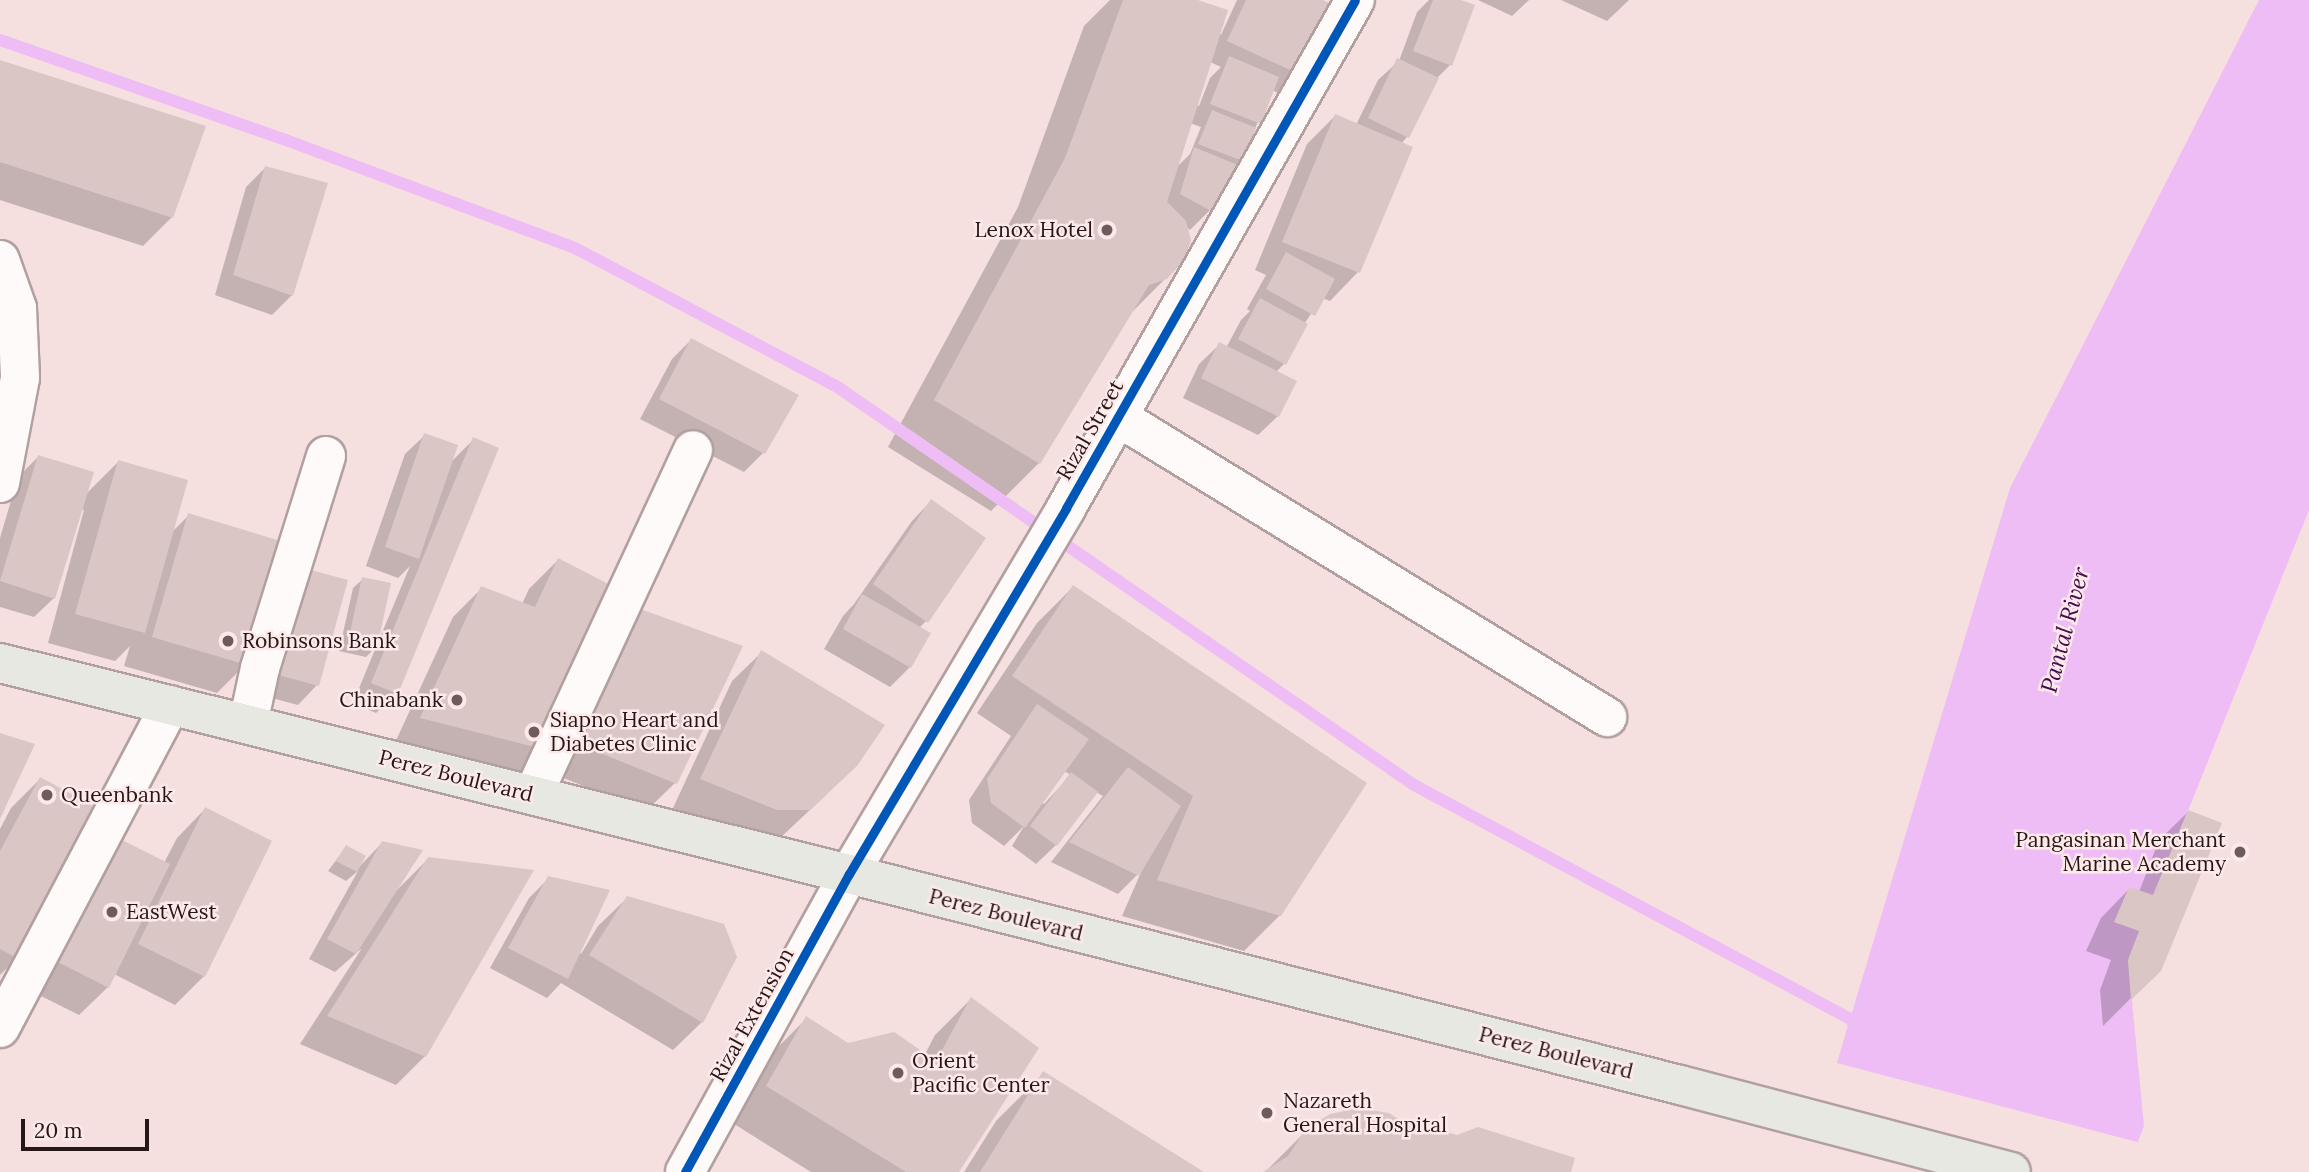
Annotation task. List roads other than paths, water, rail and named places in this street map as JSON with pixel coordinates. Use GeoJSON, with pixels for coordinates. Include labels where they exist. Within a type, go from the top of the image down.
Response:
{"type":"FeatureCollection","features":[{"type":"Feature","properties":{"kind":"main road","name":"Perez Boulevard"},"geometry":{"type":"LineString","coordinates":[[0,663],[849,874],[1681,1085],[2011,1172]]}},
{"type":"Feature","properties":{"kind":"street","name":"Rizal Street"},"geometry":{"type":"LineString","coordinates":[[849,874],[1066,508],[1355,0]]}},
{"type":"Feature","properties":{"kind":"street"},"geometry":{"type":"LineString","coordinates":[[0,260],[17,308],[20,378],[0,483]]}},
{"type":"Feature","properties":{"kind":"street"},"geometry":{"type":"LineString","coordinates":[[1118,417],[1607,717]]}},
{"type":"Feature","properties":{"kind":"street"},"geometry":{"type":"LineString","coordinates":[[533,795],[693,450]]}},
{"type":"Feature","properties":{"kind":"street"},"geometry":{"type":"LineString","coordinates":[[248,724],[260,668],[326,456]]}},
{"type":"Feature","properties":{"kind":"street"},"geometry":{"type":"LineString","coordinates":[[0,1028],[170,705]]}},
{"type":"Feature","properties":{"kind":"street","name":"Rizal Extension"},"geometry":{"type":"LineString","coordinates":[[695,1168],[849,874]]}},
{"type":"Feature","properties":{"kind":"water","name":"Pantal River"},"geometry":{"type":"Polygon","coordinates":[[[2259,0],[2309,0],[2309,510],[2128,960],[2144,1126],[2126,1172],[1804,1172],[2010,488],[2259,0]]]}},
{"type":"Feature","properties":{"kind":"waterway"},"geometry":{"type":"LineString","coordinates":[[0,40],[286,140],[575,248],[839,388],[1414,785],[1849,1018],[1858,1030]]}},
{"type":"Feature","properties":{"kind":"place","name":"Lenox Hotel"},"geometry":{"type":"Point","coordinates":[1107,230]}},
{"type":"Feature","properties":{"kind":"place","name":"Robinsons Bank"},"geometry":{"type":"Point","coordinates":[228,641]}},
{"type":"Feature","properties":{"kind":"place","name":"Chinabank"},"geometry":{"type":"Point","coordinates":[457,700]}},
{"type":"Feature","properties":{"kind":"place","name":"Siapno Heart and Diabetes Clinic"},"geometry":{"type":"Point","coordinates":[534,732]}},
{"type":"Feature","properties":{"kind":"place","name":"Queenbank"},"geometry":{"type":"Point","coordinates":[47,795]}},
{"type":"Feature","properties":{"kind":"place","name":"Pangasinan Merchant Marine Academy"},"geometry":{"type":"Point","coordinates":[2240,852]}},
{"type":"Feature","properties":{"kind":"place","name":"EastWest"},"geometry":{"type":"Point","coordinates":[112,912]}},
{"type":"Feature","properties":{"kind":"place","name":"Orient Pacific Center"},"geometry":{"type":"Point","coordinates":[898,1073]}},
{"type":"Feature","properties":{"kind":"place","name":"Nazareth General Hospital"},"geometry":{"type":"Point","coordinates":[1267,1113]}}]}
